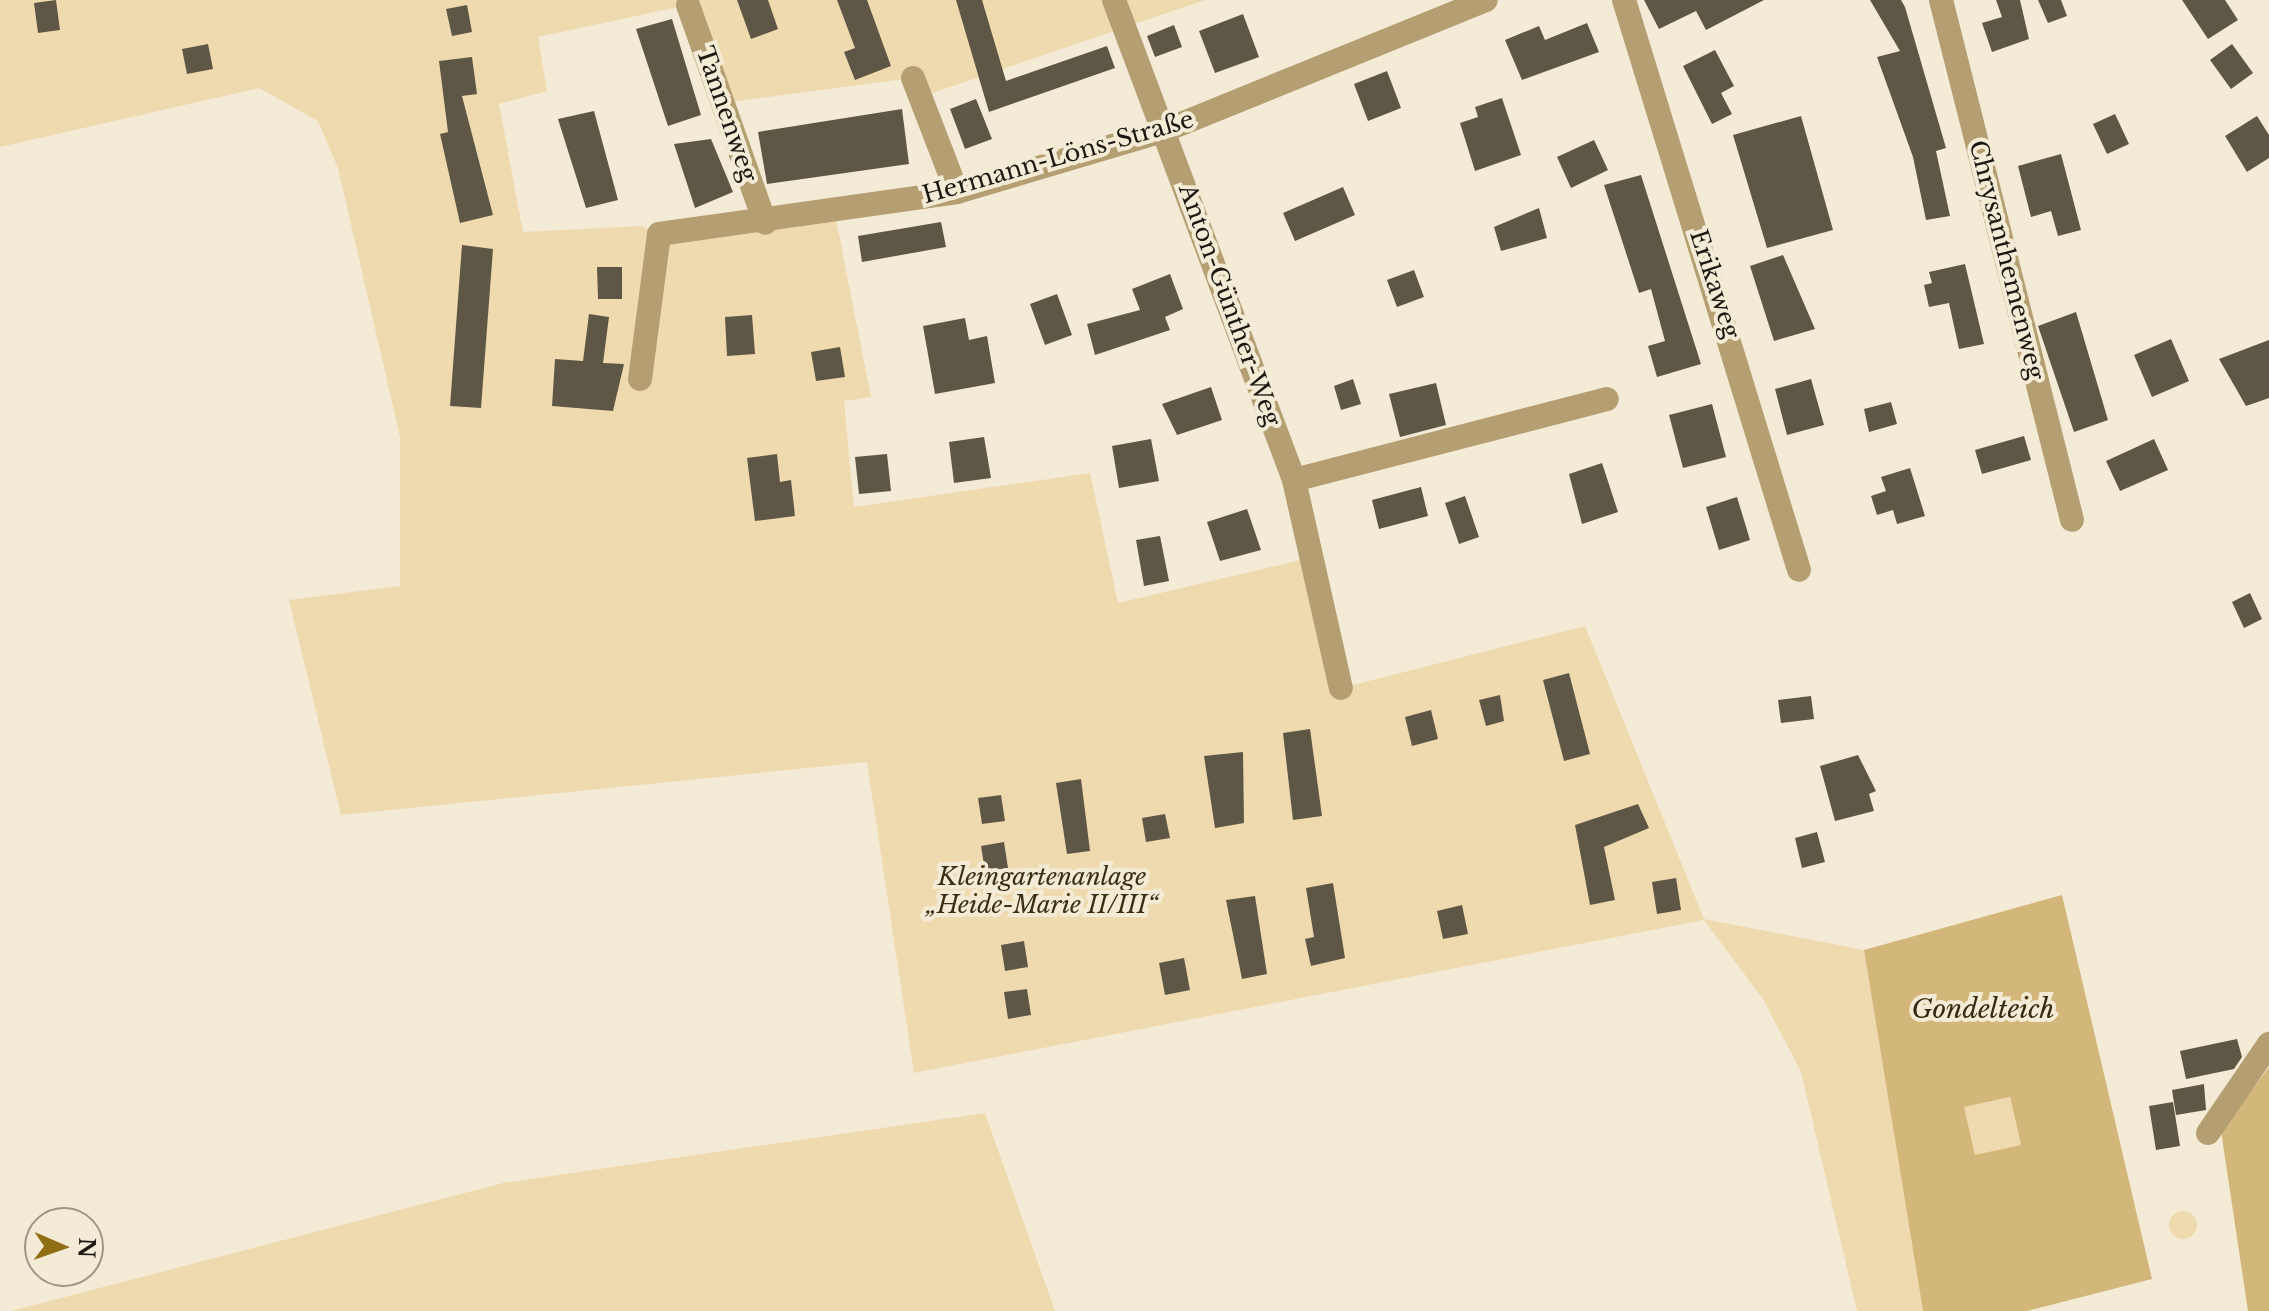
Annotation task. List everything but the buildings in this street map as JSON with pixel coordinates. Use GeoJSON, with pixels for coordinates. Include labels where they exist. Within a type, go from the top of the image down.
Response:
{"type":"FeatureCollection","features":[{"type":"Feature","properties":{"kind":"street","name":"Anton-Günther-Weg"},"geometry":{"type":"LineString","coordinates":[[1114,0],[1166,130],[1294,480],[1341,688]]}},
{"type":"Feature","properties":{"kind":"street","name":"Hermann-Löns-Straße"},"geometry":{"type":"LineString","coordinates":[[640,379],[659,234],[765,223],[957,192],[1166,130],[1486,0]]}},
{"type":"Feature","properties":{"kind":"street","name":"Erikaweg"},"geometry":{"type":"LineString","coordinates":[[1624,0],[1799,570]]}},
{"type":"Feature","properties":{"kind":"street","name":"Chrysanthemenweg"},"geometry":{"type":"LineString","coordinates":[[1941,0],[2072,520]]}},
{"type":"Feature","properties":{"kind":"street","name":"Tannenweg"},"geometry":{"type":"LineString","coordinates":[[688,5],[765,223]]}},
{"type":"Feature","properties":{"kind":"street"},"geometry":{"type":"LineString","coordinates":[[913,78],[957,192]]}},
{"type":"Feature","properties":{"kind":"street"},"geometry":{"type":"LineString","coordinates":[[1294,480],[1607,399]]}},
{"type":"Feature","properties":{"kind":"street"},"geometry":{"type":"LineString","coordinates":[[2208,1133],[2269,1044]]}},
{"type":"Feature","properties":{"kind":"green space","name":"Kleingartenanlage „Heide-Marie II/III“"},"geometry":{"type":"Polygon","coordinates":[[[0,0],[1205,0],[921,97],[913,78],[723,103],[688,5],[538,37],[547,91],[499,104],[523,232],[641,226],[660,234],[835,214],[871,397],[844,401],[854,507],[1090,473],[1118,603],[1314,557],[1341,688],[1585,626],[1704,919],[1864,950],[1923,1311],[1857,1311],[1801,1072],[1763,999],[1704,920],[914,1073],[867,762],[341,815],[289,600],[400,586],[400,437],[338,168],[318,121],[259,88],[0,147],[0,0]]]}},
{"type":"Feature","properties":{"kind":"green space"},"geometry":{"type":"Polygon","coordinates":[[[2010,1097],[2021,1145],[1975,1156],[1964,1107],[2010,1097]]]}},
{"type":"Feature","properties":{"kind":"green space"},"geometry":{"type":"Polygon","coordinates":[[[985,1113],[1055,1311],[11,1311],[503,1183],[985,1113]]]}},
{"type":"Feature","properties":{"kind":"green space"},"geometry":{"type":"Polygon","coordinates":[[[2183,1211],[2193,1215],[2197,1225],[2193,1235],[2183,1239],[2173,1235],[2169,1225],[2173,1215],[2183,1211]]]}},
{"type":"Feature","properties":{"kind":"water","name":"Gondelteich"},"geometry":{"type":"Polygon","coordinates":[[[2062,895],[2152,1279],[2027,1311],[1923,1311],[1864,950],[2062,895]],[[2010,1097],[1964,1107],[1975,1155],[2021,1145],[2010,1097]]]}},
{"type":"Feature","properties":{"kind":"water"},"geometry":{"type":"Polygon","coordinates":[[[2269,1067],[2269,1311],[2248,1311],[2221,1131],[2269,1067]]]}}]}
